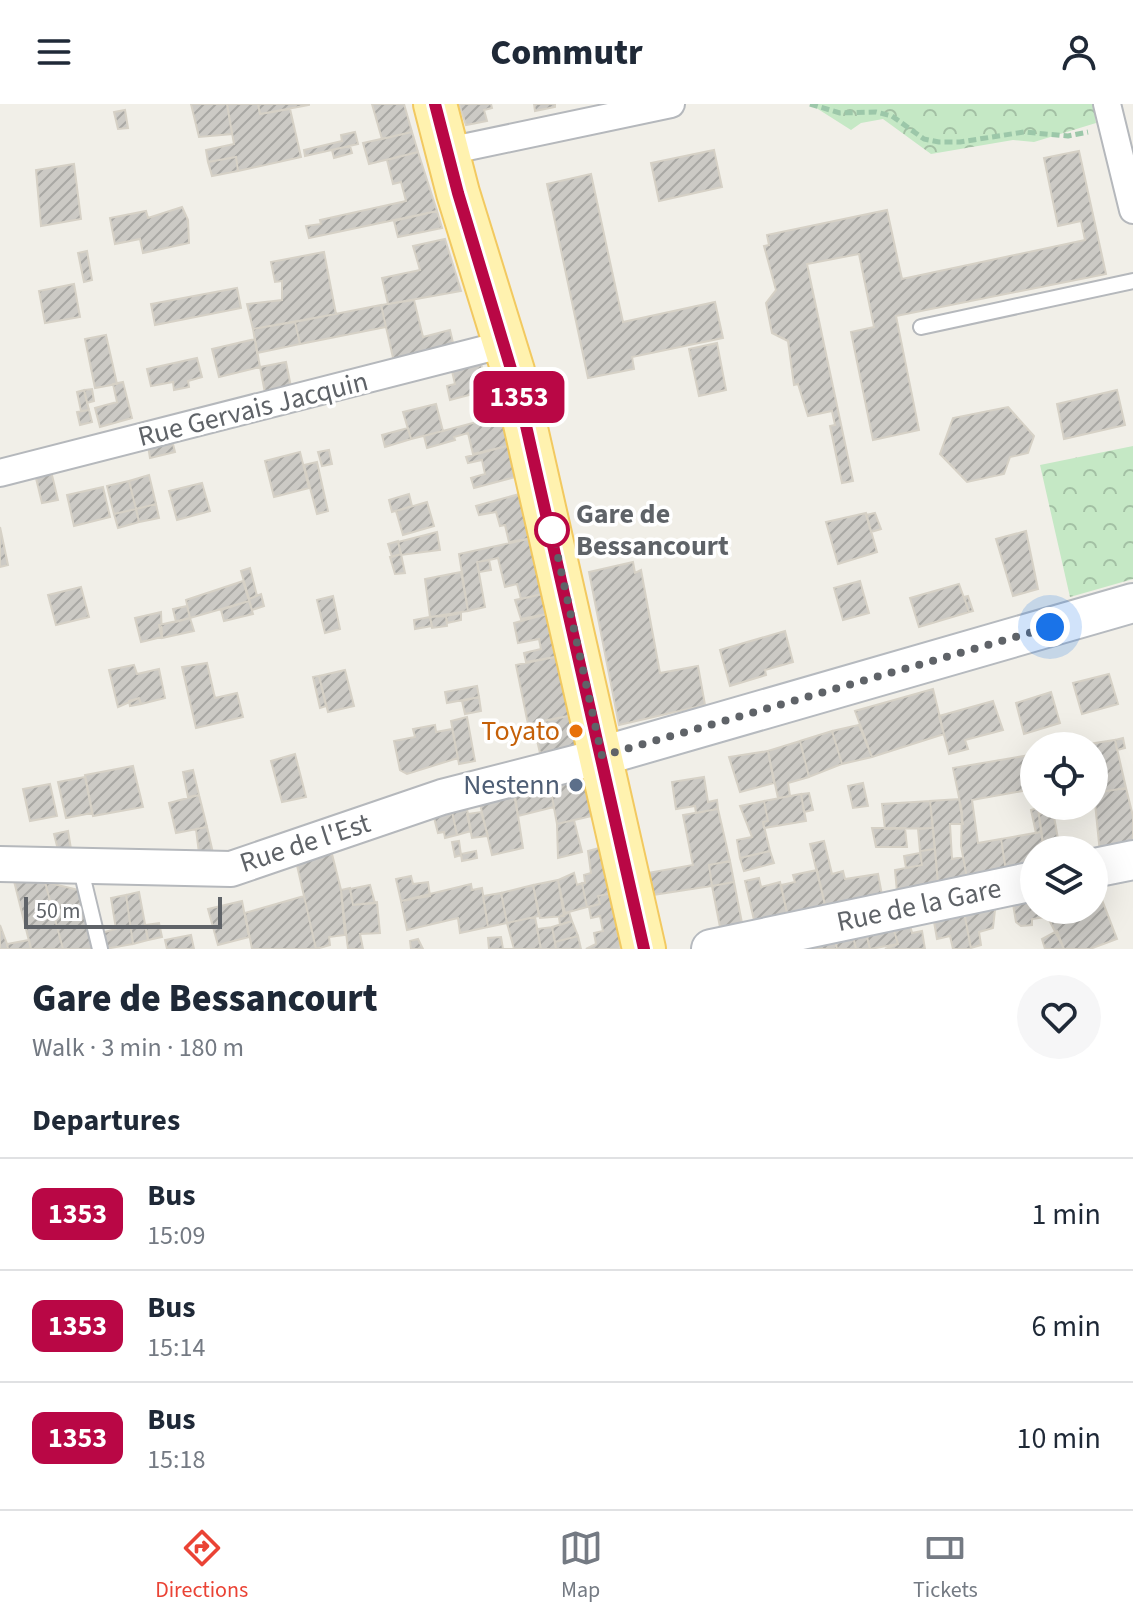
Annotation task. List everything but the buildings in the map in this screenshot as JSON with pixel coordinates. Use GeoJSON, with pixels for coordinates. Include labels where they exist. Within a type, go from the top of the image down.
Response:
{"type":"FeatureCollection","features":[{"type":"Feature","properties":{"kind":"main road"},"geometry":{"type":"LineString","coordinates":[[435,104],[465,148],[505,344],[548,511],[644,949]]}},
{"type":"Feature","properties":{"kind":"main road"},"geometry":{"type":"LineString","coordinates":[[602,756],[1133,603]]}},
{"type":"Feature","properties":{"kind":"main road","name":"Rue de la Gare"},"geometry":{"type":"LineString","coordinates":[[711,949],[1020,884]]}},
{"type":"Feature","properties":{"kind":"street"},"geometry":{"type":"LineString","coordinates":[[465,148],[671,104]]}},
{"type":"Feature","properties":{"kind":"street"},"geometry":{"type":"LineString","coordinates":[[1110,115],[1133,210]]}},
{"type":"Feature","properties":{"kind":"street","name":"Rue Gervais Jacquin"},"geometry":{"type":"LineString","coordinates":[[0,473],[505,344]]}},
{"type":"Feature","properties":{"kind":"street","name":"Rue de l'Est"},"geometry":{"type":"LineString","coordinates":[[0,864],[231,869],[442,797],[602,756]]}},
{"type":"Feature","properties":{"kind":"lane"},"geometry":{"type":"LineString","coordinates":[[921,327],[1133,281]]}},
{"type":"Feature","properties":{"kind":"lane"},"geometry":{"type":"LineString","coordinates":[[80,866],[100,949]]}},
{"type":"Feature","properties":{"kind":"path"},"geometry":{"type":"LineString","coordinates":[[810,104],[840,113],[876,112],[892,116],[924,139],[939,142],[960,142],[1024,132],[1068,136],[1110,115]]}},
{"type":"Feature","properties":{"kind":"green space"},"geometry":{"type":"Polygon","coordinates":[[[810,104],[1093,104],[1096,123],[1034,142],[1013,140],[931,154],[883,119],[861,123],[851,130],[810,104]]]}},
{"type":"Feature","properties":{"kind":"green space"},"geometry":{"type":"Polygon","coordinates":[[[1133,446],[1133,579],[1070,597],[1040,465],[1133,446]]]}},
{"type":"Feature","properties":{"kind":"bus line","name":"1353"},"geometry":{"type":"LineString","coordinates":[[435,104],[458,193],[513,371],[548,511],[644,949]]}},
{"type":"Feature","properties":{"kind":"place","name":"Gare de Bessancourt"},"geometry":{"type":"Point","coordinates":[552,530]}},
{"type":"Feature","properties":{"kind":"place","name":"Toyato"},"geometry":{"type":"Point","coordinates":[576,731]}},
{"type":"Feature","properties":{"kind":"place","name":"Nestenn"},"geometry":{"type":"Point","coordinates":[576,785]}},
{"type":"Feature","properties":{"kind":"route"},"geometry":{"type":"LineString","coordinates":[[552,530],[602,756],[1050,627]]}}]}
